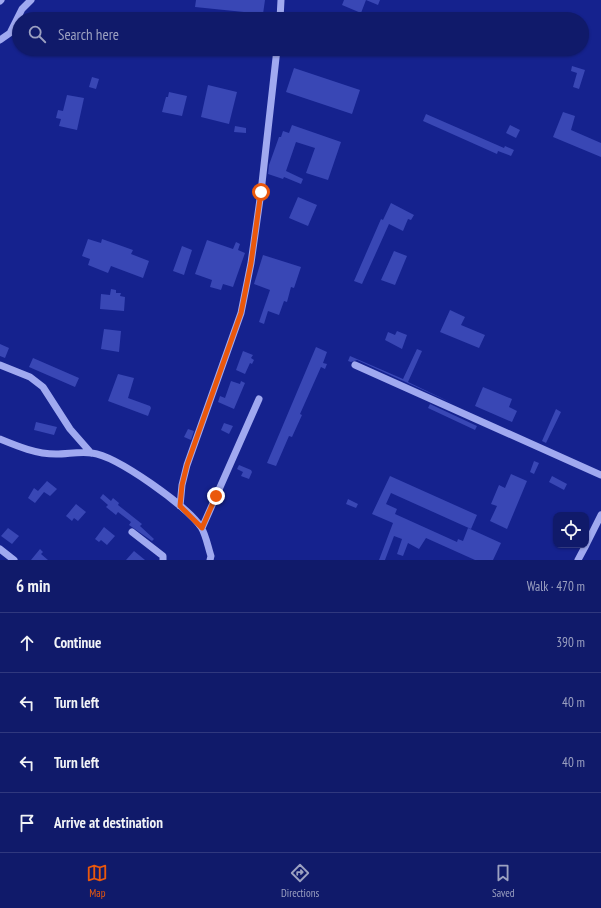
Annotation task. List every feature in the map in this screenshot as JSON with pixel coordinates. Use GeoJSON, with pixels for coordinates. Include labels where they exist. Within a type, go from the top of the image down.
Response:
{"type":"FeatureCollection","features":[{"type":"Feature","properties":{"kind":"street"},"geometry":{"type":"LineString","coordinates":[[20,12],[31,0]]}},
{"type":"Feature","properties":{"kind":"street"},"geometry":{"type":"LineString","coordinates":[[280,12],[281,0]]}},
{"type":"Feature","properties":{"kind":"street"},"geometry":{"type":"LineString","coordinates":[[0,40],[10,33],[12,29]]}},
{"type":"Feature","properties":{"kind":"street"},"geometry":{"type":"LineString","coordinates":[[180,506],[182,485],[187,465],[241,313],[251,263],[261,192],[276,56]]}},
{"type":"Feature","properties":{"kind":"street"},"geometry":{"type":"LineString","coordinates":[[0,365],[30,377],[43,387],[70,429],[91,453]]}},
{"type":"Feature","properties":{"kind":"street"},"geometry":{"type":"LineString","coordinates":[[354,365],[601,475]]}},
{"type":"Feature","properties":{"kind":"street"},"geometry":{"type":"LineString","coordinates":[[202,528],[259,399]]}},
{"type":"Feature","properties":{"kind":"street"},"geometry":{"type":"LineString","coordinates":[[0,439],[38,452],[54,454],[91,453],[108,457],[134,472],[180,506],[202,528],[211,556],[210,560]]}},
{"type":"Feature","properties":{"kind":"street"},"geometry":{"type":"LineString","coordinates":[[589,539],[601,515]]}},
{"type":"Feature","properties":{"kind":"street"},"geometry":{"type":"LineString","coordinates":[[132,532],[163,556],[162,560]]}},
{"type":"Feature","properties":{"kind":"street"},"geometry":{"type":"LineString","coordinates":[[578,560],[584,548]]}},
{"type":"Feature","properties":{"kind":"street"},"geometry":{"type":"LineString","coordinates":[[0,549],[14,560]]}},
{"type":"Feature","properties":{"kind":"building"},"geometry":{"type":"Polygon","coordinates":[[[196,0],[265,0],[263,12],[244,12],[195,7],[196,0]]]}},
{"type":"Feature","properties":{"kind":"building"},"geometry":{"type":"Polygon","coordinates":[[[344,0],[366,0],[361,12],[342,5],[344,0]]]}},
{"type":"Feature","properties":{"kind":"building"},"geometry":{"type":"Polygon","coordinates":[[[366,0],[380,0],[378,5],[366,0]]]}},
{"type":"Feature","properties":{"kind":"building"},"geometry":{"type":"Polygon","coordinates":[[[572,66],[585,70],[579,89],[573,87],[577,73],[571,71],[572,66]]]}},
{"type":"Feature","properties":{"kind":"building"},"geometry":{"type":"Polygon","coordinates":[[[294,68],[360,90],[352,114],[286,92],[294,68]]]}},
{"type":"Feature","properties":{"kind":"building"},"geometry":{"type":"Polygon","coordinates":[[[92,77],[99,79],[96,89],[89,87],[92,77]]]}},
{"type":"Feature","properties":{"kind":"building"},"geometry":{"type":"Polygon","coordinates":[[[208,85],[237,92],[229,124],[201,117],[208,85]]]}},
{"type":"Feature","properties":{"kind":"building"},"geometry":{"type":"Polygon","coordinates":[[[169,92],[187,96],[182,116],[162,112],[169,92]]]}},
{"type":"Feature","properties":{"kind":"building"},"geometry":{"type":"Polygon","coordinates":[[[67,95],[84,98],[77,130],[59,126],[61,119],[56,118],[58,110],[63,111],[67,95]]]}},
{"type":"Feature","properties":{"kind":"building"},"geometry":{"type":"Polygon","coordinates":[[[563,112],[575,116],[571,130],[601,143],[601,157],[553,137],[563,112]]]}},
{"type":"Feature","properties":{"kind":"building"},"geometry":{"type":"Polygon","coordinates":[[[426,114],[504,148],[505,146],[514,150],[511,156],[498,151],[497,154],[423,121],[426,114]]]}},
{"type":"Feature","properties":{"kind":"building"},"geometry":{"type":"Polygon","coordinates":[[[292,125],[341,142],[328,180],[306,173],[315,148],[296,142],[286,171],[303,179],[301,184],[284,177],[283,179],[268,174],[269,165],[279,137],[281,137],[283,131],[289,133],[292,125]]]}},
{"type":"Feature","properties":{"kind":"building"},"geometry":{"type":"Polygon","coordinates":[[[510,125],[520,130],[516,138],[506,133],[510,125]]]}},
{"type":"Feature","properties":{"kind":"building"},"geometry":{"type":"Polygon","coordinates":[[[235,126],[246,128],[246,133],[234,132],[235,126]]]}},
{"type":"Feature","properties":{"kind":"building"},"geometry":{"type":"Polygon","coordinates":[[[298,197],[317,205],[308,226],[289,218],[298,197]]]}},
{"type":"Feature","properties":{"kind":"building"},"geometry":{"type":"Polygon","coordinates":[[[391,203],[414,215],[411,220],[408,219],[403,231],[389,224],[362,284],[354,281],[381,219],[383,220],[391,203]]]}},
{"type":"Feature","properties":{"kind":"building"},"geometry":{"type":"Polygon","coordinates":[[[88,239],[101,243],[102,239],[133,250],[131,254],[149,261],[143,278],[111,266],[108,273],[88,265],[90,259],[82,256],[88,239]]]}},
{"type":"Feature","properties":{"kind":"building"},"geometry":{"type":"Polygon","coordinates":[[[207,240],[233,249],[236,242],[240,244],[238,250],[245,253],[233,287],[223,284],[221,290],[210,287],[212,280],[195,274],[207,240]]]}},
{"type":"Feature","properties":{"kind":"building"},"geometry":{"type":"Polygon","coordinates":[[[182,246],[192,250],[184,275],[173,271],[182,246]]]}},
{"type":"Feature","properties":{"kind":"building"},"geometry":{"type":"Polygon","coordinates":[[[394,251],[407,256],[395,285],[381,280],[394,251]]]}},
{"type":"Feature","properties":{"kind":"building"},"geometry":{"type":"Polygon","coordinates":[[[263,255],[301,267],[294,288],[291,287],[287,302],[284,301],[279,315],[268,311],[264,324],[259,322],[270,290],[254,284],[263,255]]]}},
{"type":"Feature","properties":{"kind":"building"},"geometry":{"type":"Polygon","coordinates":[[[111,289],[116,290],[116,293],[121,293],[120,296],[125,297],[124,311],[100,309],[101,294],[110,295],[111,289]]]}},
{"type":"Feature","properties":{"kind":"building"},"geometry":{"type":"Polygon","coordinates":[[[450,310],[465,317],[461,325],[485,335],[479,348],[440,332],[450,310]]]}},
{"type":"Feature","properties":{"kind":"building"},"geometry":{"type":"Polygon","coordinates":[[[104,329],[121,331],[119,352],[101,349],[104,329]]]}},
{"type":"Feature","properties":{"kind":"building"},"geometry":{"type":"Polygon","coordinates":[[[397,331],[407,335],[402,349],[385,340],[388,332],[395,335],[397,331]]]}},
{"type":"Feature","properties":{"kind":"building"},"geometry":{"type":"Polygon","coordinates":[[[0,344],[9,348],[5,358],[0,356],[0,344]]]}},
{"type":"Feature","properties":{"kind":"building"},"geometry":{"type":"Polygon","coordinates":[[[316,347],[327,352],[323,363],[327,364],[325,369],[321,367],[300,414],[302,415],[292,437],[289,436],[276,466],[267,463],[316,347]]]}},
{"type":"Feature","properties":{"kind":"building"},"geometry":{"type":"Polygon","coordinates":[[[417,349],[422,351],[408,382],[454,404],[357,360],[351,362],[348,361],[350,356],[403,379],[417,349]]]}},
{"type":"Feature","properties":{"kind":"building"},"geometry":{"type":"Polygon","coordinates":[[[243,351],[253,355],[251,358],[254,360],[252,364],[250,363],[245,374],[236,370],[243,351]]]}},
{"type":"Feature","properties":{"kind":"building"},"geometry":{"type":"Polygon","coordinates":[[[33,358],[79,378],[75,387],[29,367],[33,358]]]}},
{"type":"Feature","properties":{"kind":"building"},"geometry":{"type":"Polygon","coordinates":[[[118,374],[134,378],[128,398],[150,406],[151,408],[148,416],[108,401],[118,374]]]}},
{"type":"Feature","properties":{"kind":"building"},"geometry":{"type":"Polygon","coordinates":[[[231,381],[240,384],[241,381],[245,383],[234,409],[218,402],[220,396],[225,398],[231,381]]]}},
{"type":"Feature","properties":{"kind":"building"},"geometry":{"type":"Polygon","coordinates":[[[483,387],[512,399],[509,407],[517,411],[512,422],[475,406],[483,387]]]}},
{"type":"Feature","properties":{"kind":"building"},"geometry":{"type":"Polygon","coordinates":[[[430,404],[477,426],[475,430],[428,408],[430,404]]]}},
{"type":"Feature","properties":{"kind":"building"},"geometry":{"type":"Polygon","coordinates":[[[556,409],[561,412],[546,443],[542,441],[556,409]]]}},
{"type":"Feature","properties":{"kind":"building"},"geometry":{"type":"Polygon","coordinates":[[[36,422],[57,427],[54,435],[34,430],[36,422]]]}},
{"type":"Feature","properties":{"kind":"building"},"geometry":{"type":"Polygon","coordinates":[[[224,423],[233,426],[229,434],[221,430],[224,423]]]}},
{"type":"Feature","properties":{"kind":"building"},"geometry":{"type":"Polygon","coordinates":[[[188,429],[194,431],[191,440],[184,437],[188,429]]]}},
{"type":"Feature","properties":{"kind":"building"},"geometry":{"type":"Polygon","coordinates":[[[534,461],[539,463],[534,474],[530,472],[534,461]]]}},
{"type":"Feature","properties":{"kind":"building"},"geometry":{"type":"Polygon","coordinates":[[[239,465],[251,470],[252,472],[249,479],[241,476],[243,472],[237,469],[239,465]]]}},
{"type":"Feature","properties":{"kind":"building"},"geometry":{"type":"Polygon","coordinates":[[[511,474],[527,481],[507,529],[490,521],[497,506],[491,504],[499,485],[505,488],[511,474]]]}},
{"type":"Feature","properties":{"kind":"building"},"geometry":{"type":"Polygon","coordinates":[[[390,476],[477,515],[471,529],[391,493],[386,504],[397,509],[395,514],[457,542],[458,539],[463,541],[468,528],[501,543],[493,560],[475,560],[426,538],[419,549],[408,543],[403,556],[397,554],[402,539],[394,536],[385,560],[379,560],[393,523],[372,514],[390,476]]]}},
{"type":"Feature","properties":{"kind":"building"},"geometry":{"type":"Polygon","coordinates":[[[552,476],[567,484],[564,490],[549,482],[552,476]]]}},
{"type":"Feature","properties":{"kind":"building"},"geometry":{"type":"Polygon","coordinates":[[[47,481],[57,489],[50,496],[44,492],[35,503],[28,498],[34,488],[38,491],[47,481]]]}},
{"type":"Feature","properties":{"kind":"building"},"geometry":{"type":"Polygon","coordinates":[[[103,494],[111,501],[113,498],[119,503],[118,505],[142,524],[140,526],[154,539],[152,541],[129,525],[131,522],[118,512],[116,515],[106,507],[108,505],[100,498],[103,494]]]}},
{"type":"Feature","properties":{"kind":"building"},"geometry":{"type":"Polygon","coordinates":[[[348,499],[358,504],[356,508],[346,504],[348,499]]]}},
{"type":"Feature","properties":{"kind":"building"},"geometry":{"type":"Polygon","coordinates":[[[76,504],[86,512],[78,521],[74,518],[72,521],[66,516],[76,504]]]}},
{"type":"Feature","properties":{"kind":"building"},"geometry":{"type":"Polygon","coordinates":[[[104,527],[115,536],[107,545],[101,540],[99,542],[95,539],[104,527]]]}},
{"type":"Feature","properties":{"kind":"building"},"geometry":{"type":"Polygon","coordinates":[[[8,528],[19,536],[12,544],[1,536],[8,528]]]}},
{"type":"Feature","properties":{"kind":"building"},"geometry":{"type":"Polygon","coordinates":[[[40,549],[43,552],[41,554],[48,560],[31,560],[40,549]]]}},
{"type":"Feature","properties":{"kind":"building"},"geometry":{"type":"Polygon","coordinates":[[[134,551],[145,560],[126,560],[134,551]]]}},
{"type":"Feature","properties":{"kind":"route"},"geometry":{"type":"LineString","coordinates":[[216,496],[202,528],[190,514],[180,506],[182,485],[187,465],[241,313],[251,263],[261,192]]}}]}
